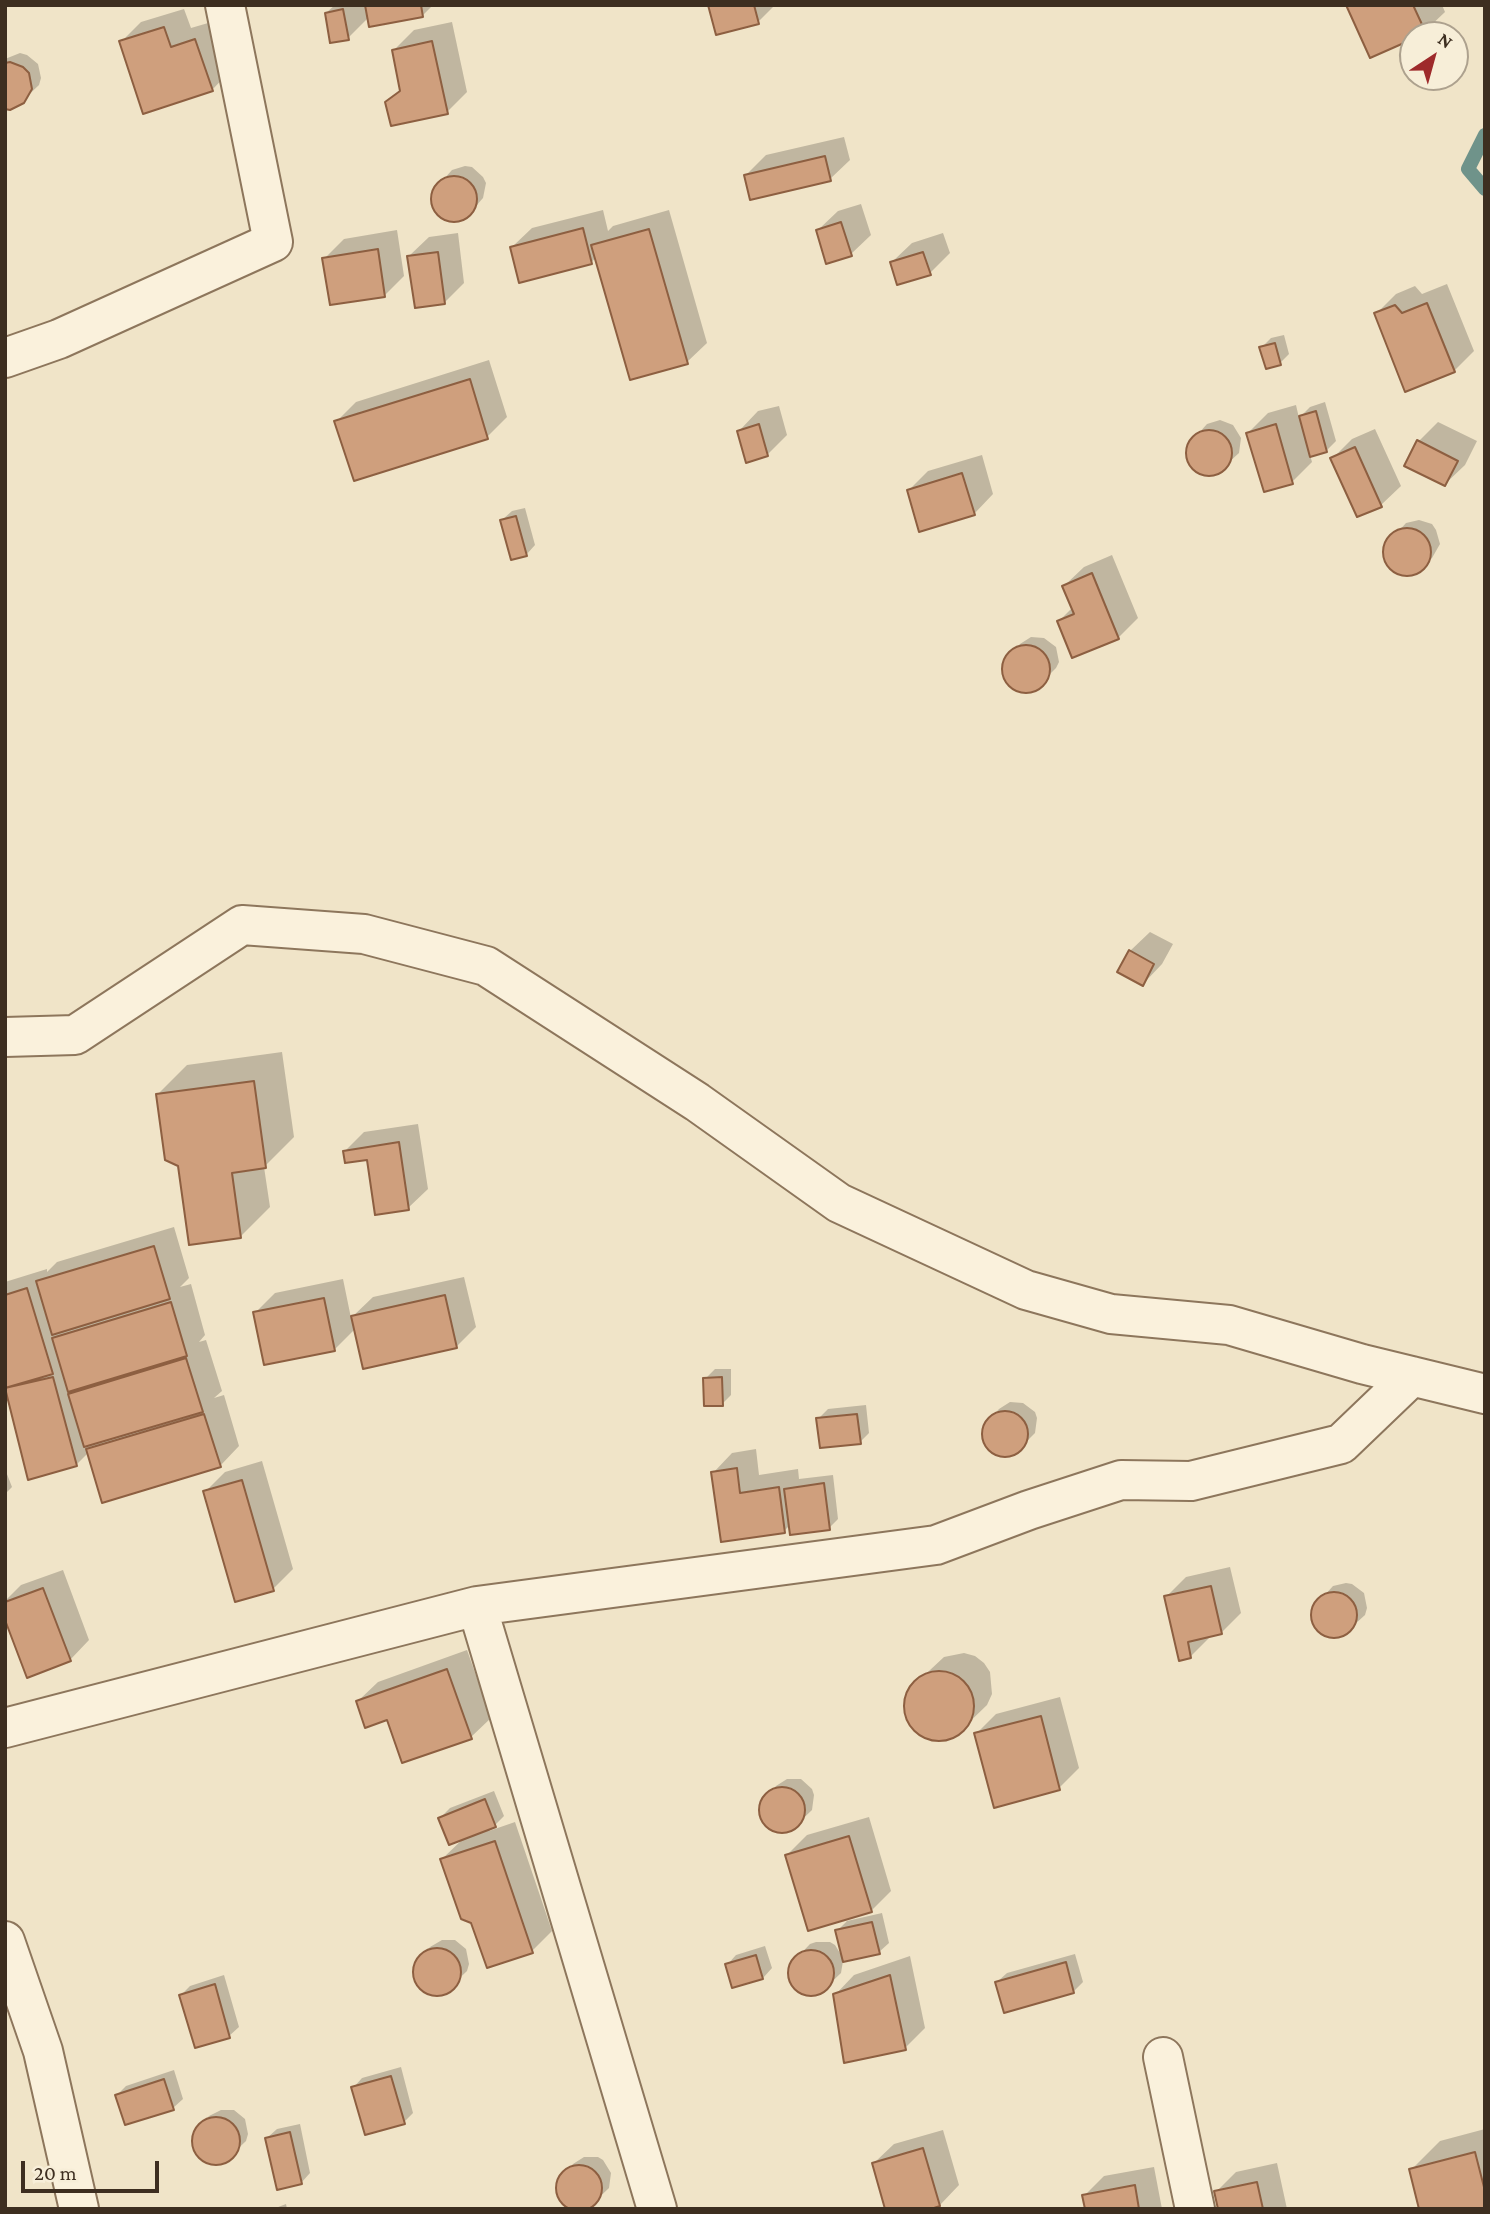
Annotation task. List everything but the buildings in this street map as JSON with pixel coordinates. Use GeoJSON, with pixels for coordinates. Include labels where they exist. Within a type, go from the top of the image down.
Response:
{"type":"FeatureCollection","features":[{"type":"Feature","properties":{"kind":"street"},"geometry":{"type":"LineString","coordinates":[[5,358],[60,339],[273,242],[225,5]]}},
{"type":"Feature","properties":{"kind":"street"},"geometry":{"type":"LineString","coordinates":[[5,1037],[75,1034],[242,925],[364,934],[486,966],[697,1102],[839,1203],[1026,1290],[1111,1314],[1229,1325],[1362,1364],[1485,1394]]}},
{"type":"Feature","properties":{"kind":"street"},"geometry":{"type":"LineString","coordinates":[[5,1728],[477,1606],[936,1545],[1029,1510],[1121,1480],[1191,1481],[1341,1444],[1412,1376]]}},
{"type":"Feature","properties":{"kind":"street"},"geometry":{"type":"LineString","coordinates":[[477,1606],[657,2209]]}},
{"type":"Feature","properties":{"kind":"street"},"geometry":{"type":"LineString","coordinates":[[5,1941],[43,2051],[79,2209]]}},
{"type":"Feature","properties":{"kind":"street"},"geometry":{"type":"LineString","coordinates":[[1163,2057],[1195,2209]]}},
{"type":"Feature","properties":{"kind":"waterway"},"geometry":{"type":"LineString","coordinates":[[1485,135],[1468,169],[1485,189]]}}]}
